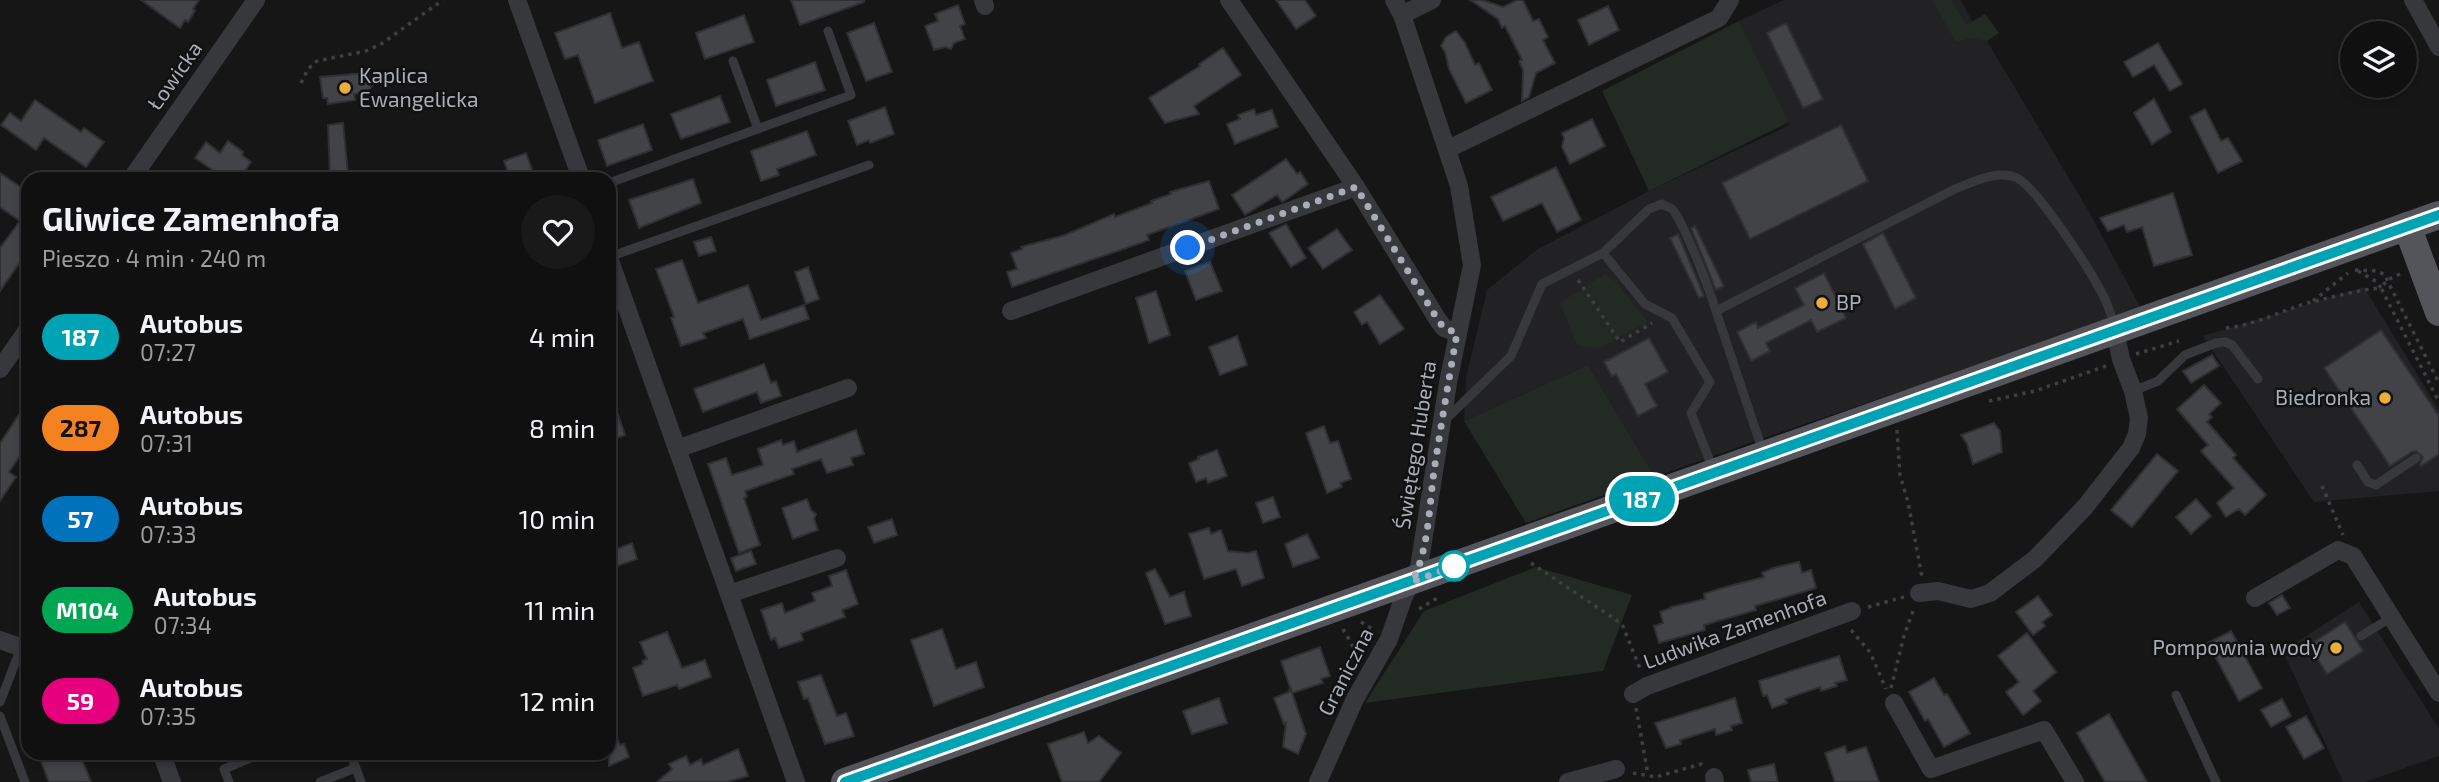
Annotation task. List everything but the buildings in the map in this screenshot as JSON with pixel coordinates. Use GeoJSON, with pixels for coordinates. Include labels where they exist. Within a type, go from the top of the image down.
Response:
{"type":"FeatureCollection","features":[{"type":"Feature","properties":{"kind":"main road"},"geometry":{"type":"LineString","coordinates":[[845,782],[1765,457],[2439,215]]}},
{"type":"Feature","properties":{"kind":"main road"},"geometry":{"type":"LineString","coordinates":[[2407,226],[2439,312]]}},
{"type":"Feature","properties":{"kind":"street","name":"Łowicka"},"geometry":{"type":"LineString","coordinates":[[136,172],[256,0]]}},
{"type":"Feature","properties":{"kind":"street"},"geometry":{"type":"LineString","coordinates":[[517,0],[579,172]]}},
{"type":"Feature","properties":{"kind":"street"},"geometry":{"type":"LineString","coordinates":[[1229,0],[1356,187],[1438,320],[1444,328],[1457,333]]}},
{"type":"Feature","properties":{"kind":"street","name":"Świętego Huberta"},"geometry":{"type":"LineString","coordinates":[[1412,582],[1419,567],[1441,424],[1472,265],[1459,186],[1398,8],[1432,0]]}},
{"type":"Feature","properties":{"kind":"street"},"geometry":{"type":"LineString","coordinates":[[1448,149],[1719,18],[1730,0]]}},
{"type":"Feature","properties":{"kind":"street"},"geometry":{"type":"LineString","coordinates":[[2413,0],[2439,47]]}},
{"type":"Feature","properties":{"kind":"street"},"geometry":{"type":"LineString","coordinates":[[1012,311],[1356,187]]}},
{"type":"Feature","properties":{"kind":"street"},"geometry":{"type":"LineString","coordinates":[[616,277],[796,782]]}},
{"type":"Feature","properties":{"kind":"street"},"geometry":{"type":"LineString","coordinates":[[1919,593],[1938,591],[1972,599],[1990,593],[2035,559],[2085,507],[2132,448],[2139,418],[2115,331]]}},
{"type":"Feature","properties":{"kind":"street"},"geometry":{"type":"LineString","coordinates":[[0,369],[21,338]]}},
{"type":"Feature","properties":{"kind":"street"},"geometry":{"type":"LineString","coordinates":[[677,449],[848,388]]}},
{"type":"Feature","properties":{"kind":"street"},"geometry":{"type":"LineString","coordinates":[[2255,598],[2338,550],[2353,556],[2392,617],[2431,666],[2439,693]]}},
{"type":"Feature","properties":{"kind":"street"},"geometry":{"type":"LineString","coordinates":[[729,594],[837,558]]}},
{"type":"Feature","properties":{"kind":"street","name":"Graniczna"},"geometry":{"type":"LineString","coordinates":[[1318,782],[1355,699],[1389,639],[1412,582]]}},
{"type":"Feature","properties":{"kind":"street","name":"Ludwika Zamenhofa"},"geometry":{"type":"LineString","coordinates":[[1640,690],[1846,613]]}},
{"type":"Feature","properties":{"kind":"street"},"geometry":{"type":"LineString","coordinates":[[0,640],[21,648]]}},
{"type":"Feature","properties":{"kind":"street"},"geometry":{"type":"LineString","coordinates":[[1894,703],[1931,769],[2044,730],[2075,782]]}},
{"type":"Feature","properties":{"kind":"street"},"geometry":{"type":"LineString","coordinates":[[164,760],[172,782]]}},
{"type":"Feature","properties":{"kind":"street"},"geometry":{"type":"LineString","coordinates":[[1568,782],[1616,769]]}},
{"type":"Feature","properties":{"kind":"lane"},"geometry":{"type":"LineString","coordinates":[[616,180],[851,95],[828,31]]}},
{"type":"Feature","properties":{"kind":"lane"},"geometry":{"type":"LineString","coordinates":[[733,61],[758,129]]}},
{"type":"Feature","properties":{"kind":"lane"},"geometry":{"type":"LineString","coordinates":[[616,255],[869,165]]}},
{"type":"Feature","properties":{"kind":"lane"},"geometry":{"type":"LineString","coordinates":[[1716,311],[1955,189],[1986,177],[2004,176],[2016,177],[2026,184],[2052,216],[2099,287],[2112,315],[2115,331]]}},
{"type":"Feature","properties":{"kind":"lane"},"geometry":{"type":"LineString","coordinates":[[1441,424],[1511,356],[1542,284],[1603,253],[1649,209],[1662,204],[1671,209],[1689,243],[1716,311],[1765,457]]}},
{"type":"Feature","properties":{"kind":"lane"},"geometry":{"type":"LineString","coordinates":[[1603,253],[1645,304],[1672,318],[1710,382],[1692,413],[1714,474]]}},
{"type":"Feature","properties":{"kind":"lane"},"geometry":{"type":"LineString","coordinates":[[2133,391],[2158,381],[2185,355],[2216,342],[2232,345],[2258,379]]}},
{"type":"Feature","properties":{"kind":"lane"},"geometry":{"type":"LineString","coordinates":[[2357,465],[2368,482],[2376,485],[2416,458]]}},
{"type":"Feature","properties":{"kind":"lane"},"geometry":{"type":"LineString","coordinates":[[2361,636],[2392,617]]}},
{"type":"Feature","properties":{"kind":"lane"},"geometry":{"type":"LineString","coordinates":[[0,702],[21,657]]}},
{"type":"Feature","properties":{"kind":"lane"},"geometry":{"type":"LineString","coordinates":[[2176,695],[2216,782]]}},
{"type":"Feature","properties":{"kind":"lane"},"geometry":{"type":"LineString","coordinates":[[0,716],[25,782]]}},
{"type":"Feature","properties":{"kind":"lane"},"geometry":{"type":"LineString","coordinates":[[229,782],[224,769],[246,760]]}},
{"type":"Feature","properties":{"kind":"lane"},"geometry":{"type":"LineString","coordinates":[[352,760],[361,782]]}},
{"type":"Feature","properties":{"kind":"lane"},"geometry":{"type":"LineString","coordinates":[[320,782],[355,768]]}},
{"type":"Feature","properties":{"kind":"path"},"geometry":{"type":"LineString","coordinates":[[301,83],[308,68],[317,61],[356,54],[382,44],[443,0]]}},
{"type":"Feature","properties":{"kind":"path"},"geometry":{"type":"LineString","coordinates":[[1572,268],[1620,342],[1665,315]]}},
{"type":"Feature","properties":{"kind":"path"},"geometry":{"type":"LineString","coordinates":[[2356,270],[2381,288],[2439,401]]}},
{"type":"Feature","properties":{"kind":"path"},"geometry":{"type":"LineString","coordinates":[[2387,280],[2381,288],[2358,290],[2311,302],[2356,270],[2380,272],[2387,280],[2439,383]]}},
{"type":"Feature","properties":{"kind":"path"},"geometry":{"type":"LineString","coordinates":[[1896,425],[1900,475],[1908,502],[1923,582],[1904,636],[1889,697],[1870,652],[1846,613],[1919,593]]}},
{"type":"Feature","properties":{"kind":"path"},"geometry":{"type":"LineString","coordinates":[[2322,486],[2353,556]]}},
{"type":"Feature","properties":{"kind":"path"},"geometry":{"type":"LineString","coordinates":[[1530,562],[1622,624],[1640,690],[1648,775]]}},
{"type":"Feature","properties":{"kind":"path"},"geometry":{"type":"LineString","coordinates":[[1616,769],[1656,777],[1701,764],[1714,780]]}},
{"type":"Feature","properties":{"kind":"shaded area"},"geometry":{"type":"Polygon","coordinates":[[[1784,0],[1961,0],[1982,40],[1987,41],[2089,212],[2142,310],[1655,477],[1588,365],[1464,421],[1466,378],[1487,290],[1538,249],[1649,191],[1790,125],[1739,21],[1784,0]]]}},
{"type":"Feature","properties":{"kind":"shaded area"},"geometry":{"type":"Polygon","coordinates":[[[1932,0],[1951,0],[1966,25],[1985,14],[1999,33],[1987,41],[1971,38],[1956,42],[1932,0]]]}},
{"type":"Feature","properties":{"kind":"shaded area"},"geometry":{"type":"Polygon","coordinates":[[[1739,21],[1789,122],[1649,191],[1602,91],[1739,21]]]}},
{"type":"Feature","properties":{"kind":"shaded area"},"geometry":{"type":"Polygon","coordinates":[[[1605,274],[1615,281],[1648,322],[1598,349],[1577,345],[1560,303],[1605,274]]]}},
{"type":"Feature","properties":{"kind":"shaded area"},"geometry":{"type":"Polygon","coordinates":[[[2364,287],[2439,410],[2439,491],[2314,502],[2203,336],[2364,287]]]}},
{"type":"Feature","properties":{"kind":"shaded area"},"geometry":{"type":"Polygon","coordinates":[[[1588,365],[1655,477],[1526,523],[1464,421],[1588,365]]]}},
{"type":"Feature","properties":{"kind":"shaded area"},"geometry":{"type":"Polygon","coordinates":[[[1536,567],[1632,595],[1603,671],[1365,703],[1424,611],[1536,567]]]}},
{"type":"Feature","properties":{"kind":"shaded area"},"geometry":{"type":"Polygon","coordinates":[[[2359,602],[2439,729],[2439,756],[2365,782],[2343,782],[2283,651],[2359,602]]]}},
{"type":"Feature","properties":{"kind":"bus line","name":"187"},"geometry":{"type":"LineString","coordinates":[[845,782],[1765,457],[2439,215]]}},
{"type":"Feature","properties":{"kind":"place","name":"Kaplica Ewangelicka"},"geometry":{"type":"Point","coordinates":[345,88]}},
{"type":"Feature","properties":{"kind":"place","name":"BP"},"geometry":{"type":"Point","coordinates":[1822,303]}},
{"type":"Feature","properties":{"kind":"place","name":"Biedronka"},"geometry":{"type":"Point","coordinates":[2385,398]}},
{"type":"Feature","properties":{"kind":"place","name":"Pompownia wody"},"geometry":{"type":"Point","coordinates":[2336,648]}},
{"type":"Feature","properties":{"kind":"route"},"geometry":{"type":"LineString","coordinates":[[1188,248],[1356,187],[1438,320],[1444,328],[1457,333],[1424,540],[1419,567],[1412,582],[1454,566]]}}]}
